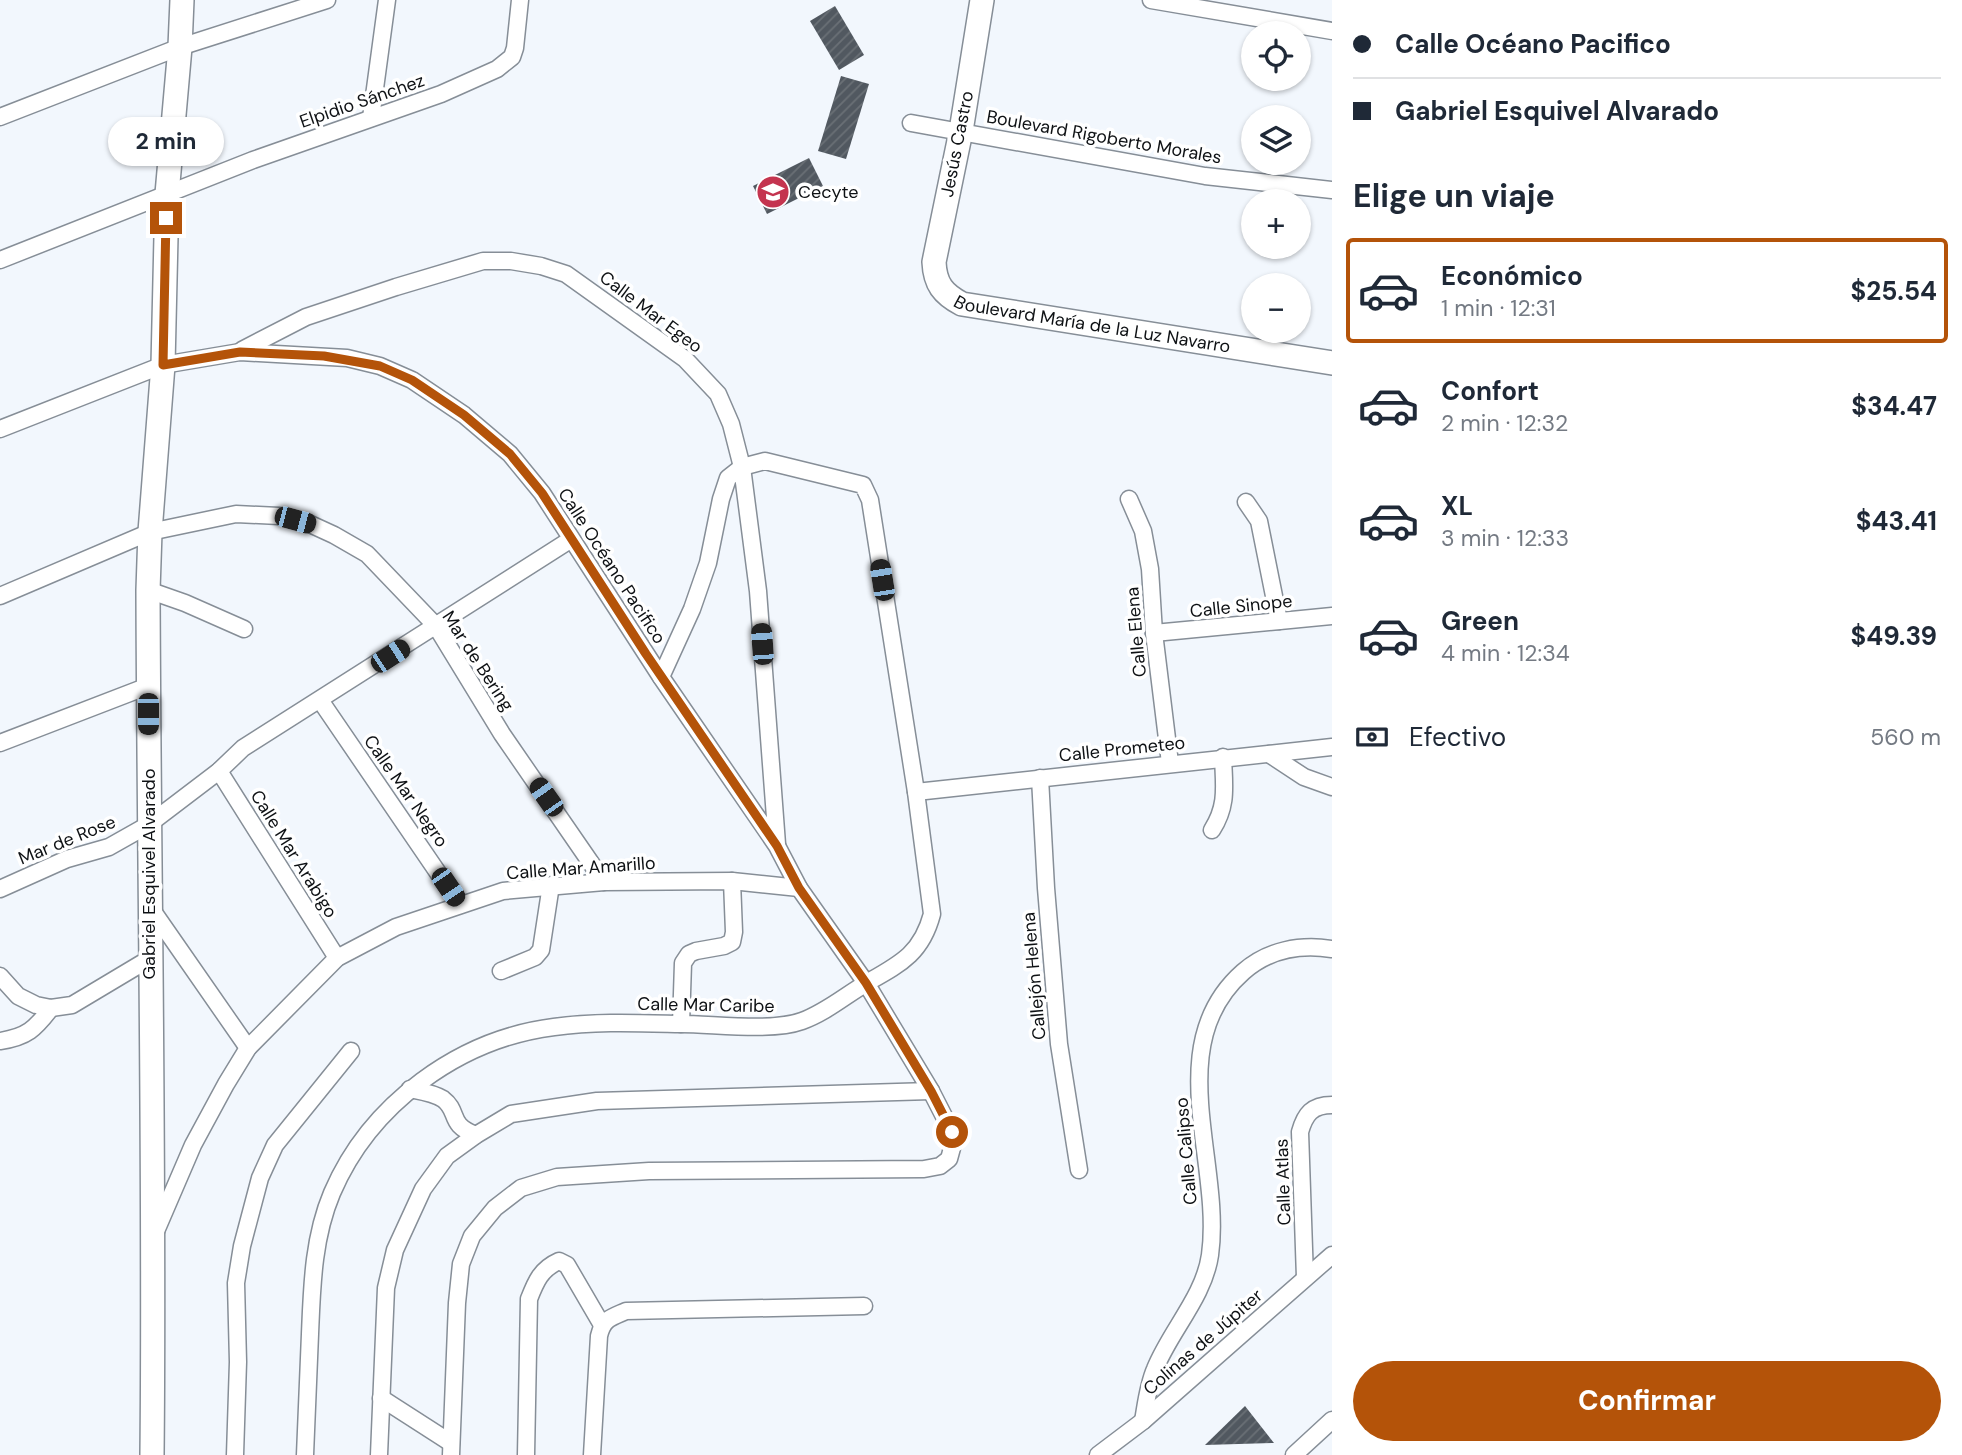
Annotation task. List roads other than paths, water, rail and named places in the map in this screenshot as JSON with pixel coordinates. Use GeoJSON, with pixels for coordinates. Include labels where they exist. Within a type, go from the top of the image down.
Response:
{"type":"FeatureCollection","features":[{"type":"Feature","properties":{"kind":"street","name":"Gabriel Esquivel Alvarado"},"geometry":{"type":"LineString","coordinates":[[152,1455],[154,1236],[149,959],[148,590],[163,365],[167,194],[182,0]]}},
{"type":"Feature","properties":{"kind":"street"},"geometry":{"type":"LineString","coordinates":[[0,117],[180,47],[327,0]]}},
{"type":"Feature","properties":{"kind":"street"},"geometry":{"type":"LineString","coordinates":[[371,118],[387,0]]}},
{"type":"Feature","properties":{"kind":"street","name":"Elpidio Sánchez"},"geometry":{"type":"LineString","coordinates":[[0,260],[167,194],[441,94],[505,63],[512,57],[515,48],[520,0]]}},
{"type":"Feature","properties":{"kind":"street","name":"Jesús Castro"},"geometry":{"type":"LineString","coordinates":[[939,288],[934,262],[961,131],[982,0]]}},
{"type":"Feature","properties":{"kind":"street"},"geometry":{"type":"LineString","coordinates":[[1151,0],[1332,31]]}},
{"type":"Feature","properties":{"kind":"street","name":"Boulevard Rigoberto Morales"},"geometry":{"type":"LineString","coordinates":[[911,123],[1205,176],[1332,190]]}},
{"type":"Feature","properties":{"kind":"street","name":"Calle Mar Egeo"},"geometry":{"type":"LineString","coordinates":[[240,352],[306,317],[452,269],[483,261],[511,261],[566,274],[685,359],[718,394],[731,424],[742,467],[758,591],[777,846]]}},
{"type":"Feature","properties":{"kind":"street","name":"Boulevard María de la Luz Navarro"},"geometry":{"type":"LineString","coordinates":[[939,288],[962,304],[1332,363]]}},
{"type":"Feature","properties":{"kind":"street","name":"Calle Océano Pacifico"},"geometry":{"type":"LineString","coordinates":[[0,429],[163,365],[240,352],[347,358],[380,366],[412,380],[464,415],[510,454],[542,493],[661,677],[777,846],[799,888],[866,983],[931,1091],[952,1132],[949,1159],[940,1166],[924,1169],[649,1171],[556,1177],[521,1188],[495,1208],[472,1236],[461,1264],[451,1449]]}},
{"type":"Feature","properties":{"kind":"street","name":"Calle Mar Caribe"},"geometry":{"type":"LineString","coordinates":[[305,1455],[313,1268],[321,1228],[332,1193],[354,1153],[379,1118],[410,1089],[433,1071],[510,1036],[554,1027],[628,1023],[786,1025],[802,1021],[833,1006],[866,983],[899,965],[927,934],[932,914],[916,792],[870,500],[863,485],[765,461],[742,467]]}},
{"type":"Feature","properties":{"kind":"street"},"geometry":{"type":"LineString","coordinates":[[661,677],[692,609],[708,563],[728,478],[742,467]]}},
{"type":"Feature","properties":{"kind":"street","name":"Calle Elena"},"geometry":{"type":"LineString","coordinates":[[1129,499],[1143,531],[1147,556],[1170,763]]}},
{"type":"Feature","properties":{"kind":"street"},"geometry":{"type":"LineString","coordinates":[[1246,502],[1259,521],[1279,621]]}},
{"type":"Feature","properties":{"kind":"street","name":"Mar de Bering"},"geometry":{"type":"LineString","coordinates":[[0,596],[150,532],[236,514],[279,516],[310,524],[334,535],[367,554],[436,626],[502,734],[604,882]]}},
{"type":"Feature","properties":{"kind":"street","name":"Mar de Rose"},"geometry":{"type":"LineString","coordinates":[[0,889],[67,859],[109,847],[148,825],[219,771],[243,748],[570,540]]}},
{"type":"Feature","properties":{"kind":"street"},"geometry":{"type":"LineString","coordinates":[[148,590],[198,608],[244,629]]}},
{"type":"Feature","properties":{"kind":"street","name":"Calle Sinope"},"geometry":{"type":"LineString","coordinates":[[1154,633],[1332,616]]}},
{"type":"Feature","properties":{"kind":"street"},"geometry":{"type":"LineString","coordinates":[[0,743],[148,687]]}},
{"type":"Feature","properties":{"kind":"street","name":"Calle Mar Negro"},"geometry":{"type":"LineString","coordinates":[[320,700],[460,905]]}},
{"type":"Feature","properties":{"kind":"street","name":"Calle Prometeo"},"geometry":{"type":"LineString","coordinates":[[916,792],[1332,747]]}},
{"type":"Feature","properties":{"kind":"street"},"geometry":{"type":"LineString","coordinates":[[1269,754],[1304,777],[1332,788]]}},
{"type":"Feature","properties":{"kind":"street"},"geometry":{"type":"LineString","coordinates":[[1212,830],[1221,816],[1224,800],[1223,757]]}},
{"type":"Feature","properties":{"kind":"street","name":"Calle Mar Arabigo"},"geometry":{"type":"LineString","coordinates":[[219,771],[337,958]]}},
{"type":"Feature","properties":{"kind":"street","name":"Callejón Helena"},"geometry":{"type":"LineString","coordinates":[[1040,778],[1059,1044],[1079,1170]]}},
{"type":"Feature","properties":{"kind":"street"},"geometry":{"type":"LineString","coordinates":[[681,1024],[683,963],[689,954],[732,942],[732,881]]}},
{"type":"Feature","properties":{"kind":"street","name":"Calle Mar Amarillo"},"geometry":{"type":"LineString","coordinates":[[154,1236],[193,1146],[248,1048],[337,958],[396,927],[503,891],[604,882],[732,881],[799,888]]}},
{"type":"Feature","properties":{"kind":"street"},"geometry":{"type":"LineString","coordinates":[[502,971],[535,957],[541,950],[551,885]]}},
{"type":"Feature","properties":{"kind":"street"},"geometry":{"type":"LineString","coordinates":[[149,905],[248,1048]]}},
{"type":"Feature","properties":{"kind":"street","name":"Calle Calipso"},"geometry":{"type":"LineString","coordinates":[[1143,1421],[1155,1369],[1191,1304],[1210,1257],[1212,1221],[1199,1089],[1203,1038],[1212,1009],[1229,984],[1253,963],[1284,949],[1332,949]]}},
{"type":"Feature","properties":{"kind":"street"},"geometry":{"type":"LineString","coordinates":[[0,976],[18,996],[36,1005],[51,1008],[72,1005],[149,959]]}},
{"type":"Feature","properties":{"kind":"street"},"geometry":{"type":"LineString","coordinates":[[0,1041],[18,1038],[37,1027],[51,1008]]}},
{"type":"Feature","properties":{"kind":"street"},"geometry":{"type":"LineString","coordinates":[[235,1455],[238,1362],[236,1283],[242,1246],[260,1178],[275,1145],[351,1051]]}},
{"type":"Feature","properties":{"kind":"street"},"geometry":{"type":"LineString","coordinates":[[410,1089],[442,1098],[456,1123],[463,1130],[476,1135]]}},
{"type":"Feature","properties":{"kind":"street"},"geometry":{"type":"LineString","coordinates":[[379,1455],[386,1287],[395,1250],[407,1221],[431,1178],[447,1156],[476,1135],[511,1114],[597,1101],[931,1091]]}},
{"type":"Feature","properties":{"kind":"street","name":"Calle Atlas"},"geometry":{"type":"LineString","coordinates":[[1305,1278],[1300,1132],[1304,1117],[1314,1108],[1332,1105]]}},
{"type":"Feature","properties":{"kind":"street","name":"Colinas de Júpiter"},"geometry":{"type":"LineString","coordinates":[[1098,1455],[1143,1421],[1332,1255]]}},
{"type":"Feature","properties":{"kind":"street"},"geometry":{"type":"LineString","coordinates":[[526,1455],[529,1299],[536,1280],[547,1267],[559,1261],[567,1265],[602,1325]]}},
{"type":"Feature","properties":{"kind":"street"},"geometry":{"type":"LineString","coordinates":[[592,1455],[599,1336],[602,1325],[610,1318],[626,1311],[863,1306]]}},
{"type":"Feature","properties":{"kind":"street"},"geometry":{"type":"LineString","coordinates":[[381,1398],[451,1449]]}},
{"type":"Feature","properties":{"kind":"street"},"geometry":{"type":"LineString","coordinates":[[1294,1455],[1332,1420]]}},
{"type":"Feature","properties":{"kind":"place","name":"Cecyte"},"geometry":{"type":"Point","coordinates":[773,192]}}]}
